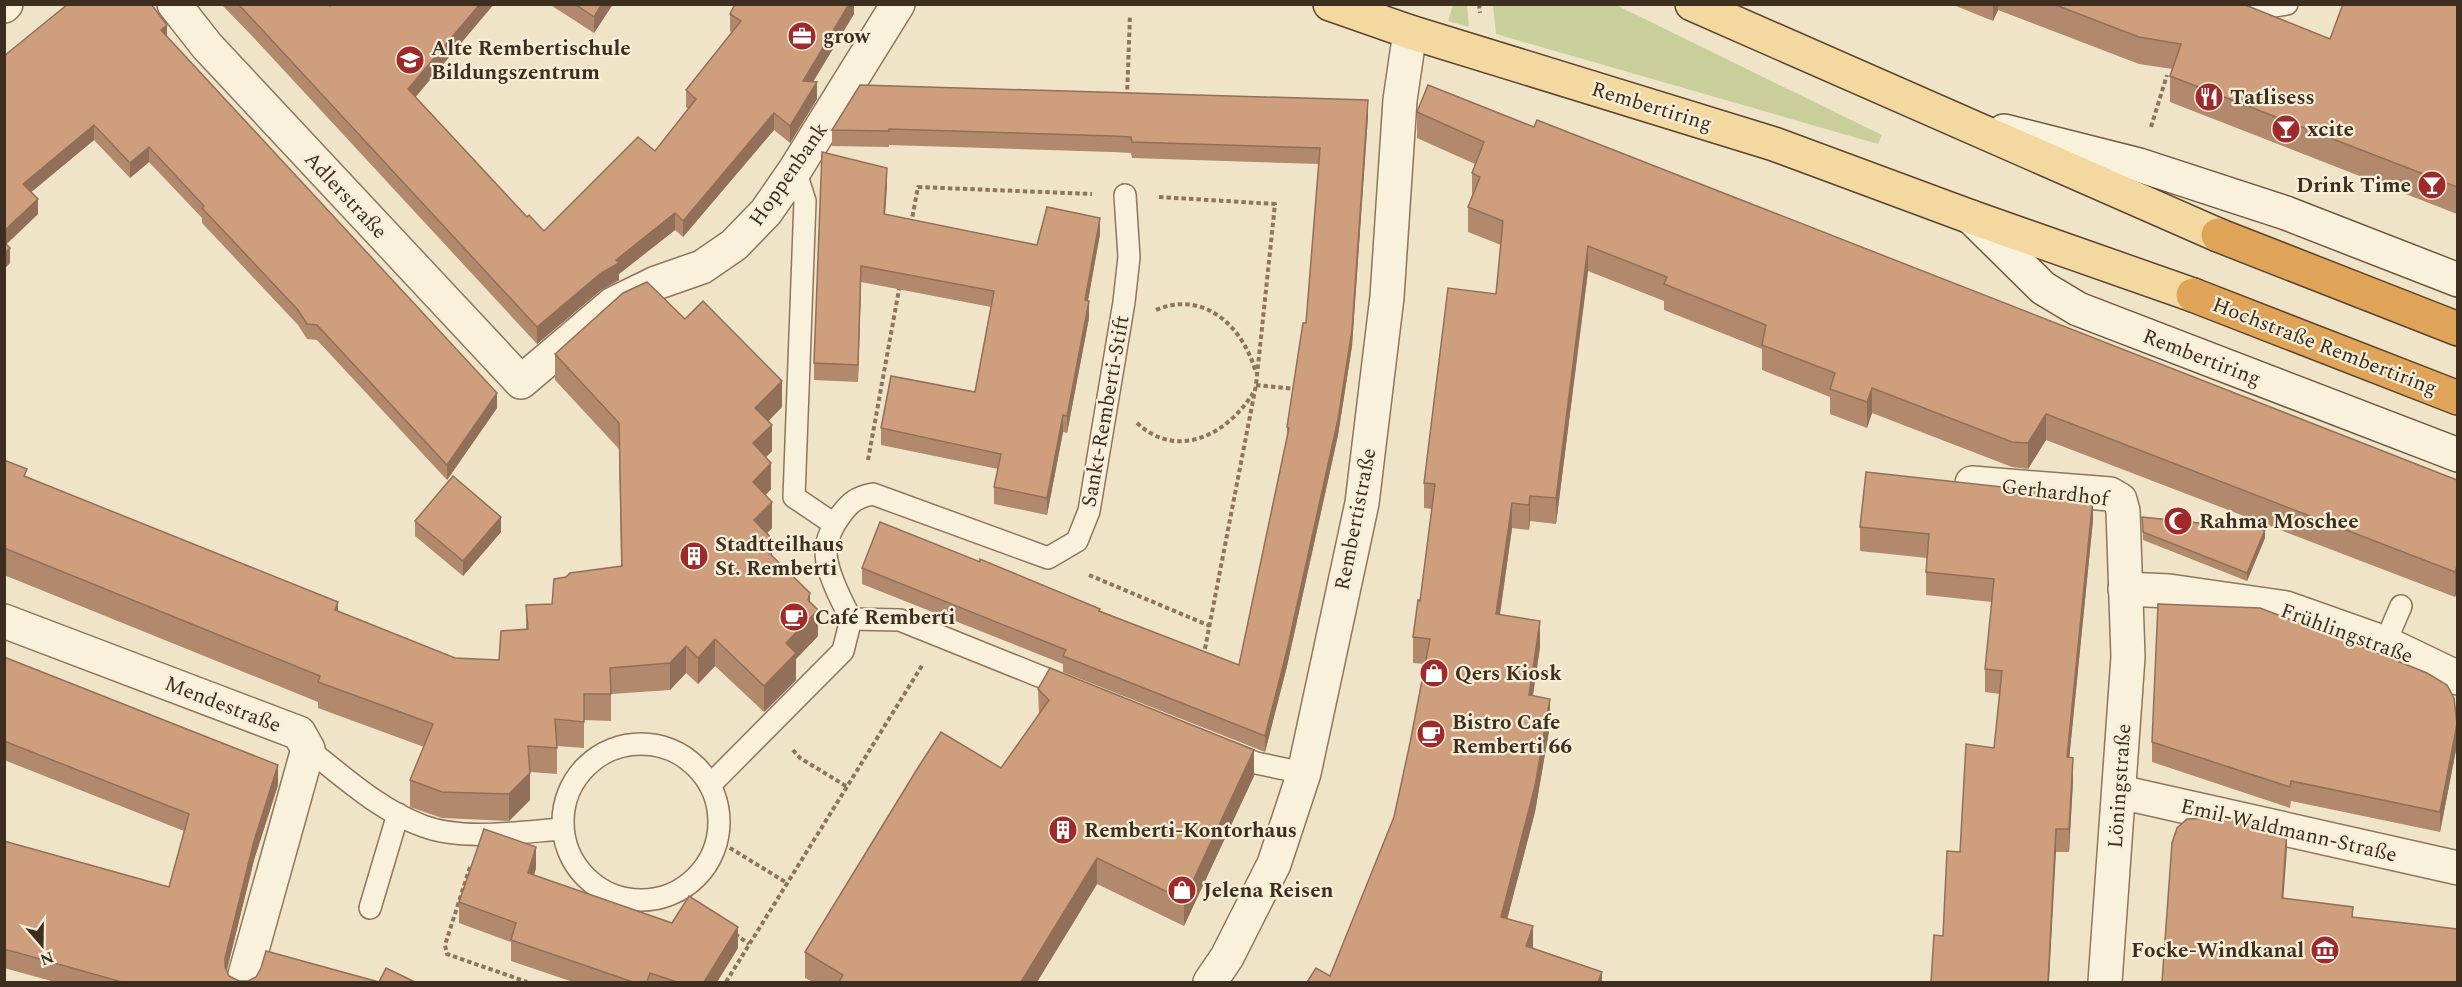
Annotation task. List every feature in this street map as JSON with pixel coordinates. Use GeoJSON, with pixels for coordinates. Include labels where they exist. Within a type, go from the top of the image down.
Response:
{"type":"FeatureCollection","features":[{"type":"Feature","properties":{"kind":"highway"},"geometry":{"type":"LineString","coordinates":[[2218,234],[2457,329]]}},
{"type":"Feature","properties":{"kind":"highway","name":"Hochstraße Rembertiring"},"geometry":{"type":"LineString","coordinates":[[2193,295],[2457,398]]}},
{"type":"Feature","properties":{"kind":"main road","name":"Rembertiring"},"geometry":{"type":"LineString","coordinates":[[1330,4],[1410,32],[1774,144],[1971,217],[2193,295]]}},
{"type":"Feature","properties":{"kind":"main road"},"geometry":{"type":"LineString","coordinates":[[1692,4],[1941,115],[2218,234]]}},
{"type":"Feature","properties":{"kind":"street","name":"Adlerstraße"},"geometry":{"type":"LineString","coordinates":[[174,4],[207,46],[521,382]]}},
{"type":"Feature","properties":{"kind":"street","name":"Hoppenbank"},"geometry":{"type":"LineString","coordinates":[[521,382],[613,304],[656,283],[702,267],[734,245],[766,212],[795,170],[898,4]]}},
{"type":"Feature","properties":{"kind":"street","name":"Rembertistraße"},"geometry":{"type":"LineString","coordinates":[[1210,982],[1227,957],[1274,864],[1304,773],[1362,503],[1387,297],[1400,100],[1410,32]]}},
{"type":"Feature","properties":{"kind":"street"},"geometry":{"type":"LineString","coordinates":[[1941,115],[2139,165],[2286,213],[2457,280]]}},
{"type":"Feature","properties":{"kind":"street","name":"Rembertiring"},"geometry":{"type":"LineString","coordinates":[[1971,217],[2043,288],[2078,309],[2457,456]]}},
{"type":"Feature","properties":{"kind":"street","name":"Gerhardhof"},"geometry":{"type":"LineString","coordinates":[[1972,483],[2110,494],[2120,500],[2123,511],[2125,589]]}},
{"type":"Feature","properties":{"kind":"street","name":"Frühlingstraße"},"geometry":{"type":"LineString","coordinates":[[2125,589],[2169,591],[2286,608],[2385,643],[2457,678]]}},
{"type":"Feature","properties":{"kind":"street","name":"Löningstraße"},"geometry":{"type":"LineString","coordinates":[[2105,982],[2128,657],[2125,589]]}},
{"type":"Feature","properties":{"kind":"street","name":"Mendestraße"},"geometry":{"type":"LineString","coordinates":[[4,621],[303,741]]}},
{"type":"Feature","properties":{"kind":"street"},"geometry":{"type":"LineString","coordinates":[[243,982],[303,741]]}},
{"type":"Feature","properties":{"kind":"street","name":"Emil-Waldmann-Straße"},"geometry":{"type":"LineString","coordinates":[[2120,792],[2457,868]]}},
{"type":"Feature","properties":{"kind":"lane"},"geometry":{"type":"LineString","coordinates":[[2259,4],[2269,7],[2287,4]]}},
{"type":"Feature","properties":{"kind":"lane"},"geometry":{"type":"LineString","coordinates":[[795,170],[805,201],[794,497],[834,524]]}},
{"type":"Feature","properties":{"kind":"lane","name":"Sankt-Remberti-Stift"},"geometry":{"type":"LineString","coordinates":[[1048,558],[1077,541],[1089,511],[1124,302],[1129,257],[1125,195]]}},
{"type":"Feature","properties":{"kind":"lane"},"geometry":{"type":"LineString","coordinates":[[711,785],[843,651],[851,619],[837,594],[826,550],[834,524],[850,503],[860,496],[873,494],[1048,558]]}},
{"type":"Feature","properties":{"kind":"lane"},"geometry":{"type":"LineString","coordinates":[[2385,643],[2401,606]]}},
{"type":"Feature","properties":{"kind":"lane"},"geometry":{"type":"LineString","coordinates":[[851,619],[900,620],[1092,697]]}},
{"type":"Feature","properties":{"kind":"lane"},"geometry":{"type":"LineString","coordinates":[[303,741],[381,806],[425,827],[466,834],[562,829]]}},
{"type":"Feature","properties":{"kind":"lane"},"geometry":{"type":"LineString","coordinates":[[645,742],[671,748],[694,763],[711,785],[719,808],[717,840],[711,858],[696,878],[675,893],[651,900],[626,899],[601,891],[582,875],[568,854],[562,829],[564,803],[574,777],[593,758],[618,746],[645,742]]}},
{"type":"Feature","properties":{"kind":"lane"},"geometry":{"type":"LineString","coordinates":[[1212,745],[1256,763],[1304,773]]}},
{"type":"Feature","properties":{"kind":"lane"},"geometry":{"type":"LineString","coordinates":[[370,908],[398,814]]}},
{"type":"Feature","properties":{"kind":"path"},"geometry":{"type":"LineString","coordinates":[[1127,98],[1130,15]]}},
{"type":"Feature","properties":{"kind":"path"},"geometry":{"type":"LineString","coordinates":[[2139,165],[2168,75]]}},
{"type":"Feature","properties":{"kind":"path"},"geometry":{"type":"LineString","coordinates":[[909,234],[918,187],[1125,195],[1275,204],[1257,377],[1203,660]]}},
{"type":"Feature","properties":{"kind":"path"},"geometry":{"type":"LineString","coordinates":[[860,496],[900,282]]}},
{"type":"Feature","properties":{"kind":"path"},"geometry":{"type":"LineString","coordinates":[[1155,310],[1166,306],[1188,305],[1210,310],[1229,322],[1243,340],[1257,377]]}},
{"type":"Feature","properties":{"kind":"path"},"geometry":{"type":"LineString","coordinates":[[1113,370],[1117,395],[1128,415],[1144,430],[1165,439],[1188,441],[1210,436],[1229,423],[1245,406],[1255,388]]}},
{"type":"Feature","properties":{"kind":"path"},"geometry":{"type":"LineString","coordinates":[[1255,388],[1295,389]]}},
{"type":"Feature","properties":{"kind":"path"},"geometry":{"type":"LineString","coordinates":[[1048,558],[1210,626]]}},
{"type":"Feature","properties":{"kind":"path"},"geometry":{"type":"LineString","coordinates":[[726,982],[940,636]]}},
{"type":"Feature","properties":{"kind":"path"},"geometry":{"type":"LineString","coordinates":[[772,724],[800,758],[846,786]]}},
{"type":"Feature","properties":{"kind":"path"},"geometry":{"type":"LineString","coordinates":[[481,834],[445,945],[447,954],[527,982]]}},
{"type":"Feature","properties":{"kind":"path"},"geometry":{"type":"LineString","coordinates":[[717,840],[787,883]]}},
{"type":"Feature","properties":{"kind":"path"},"geometry":{"type":"LineString","coordinates":[[675,893],[694,906]]}},
{"type":"Feature","properties":{"kind":"path"},"geometry":{"type":"LineString","coordinates":[[731,931],[749,944]]}},
{"type":"Feature","properties":{"kind":"green space"},"geometry":{"type":"Polygon","coordinates":[[[1453,5],[1467,5],[1469,27],[1448,21],[1453,5]]]}},
{"type":"Feature","properties":{"kind":"green space"},"geometry":{"type":"Polygon","coordinates":[[[1493,5],[1616,5],[1882,135],[1878,144],[1496,34],[1493,5]]]}},
{"type":"Feature","properties":{"kind":"building"},"geometry":{"type":"Polygon","coordinates":[[[68,4],[151,4],[167,25],[161,30],[497,393],[447,465],[317,325],[307,324],[298,310],[202,208],[204,206],[149,147],[130,163],[94,125],[23,184],[38,199],[4,231],[4,56],[68,4]]]}},
{"type":"Feature","properties":{"kind":"building"},"geometry":{"type":"Polygon","coordinates":[[[238,4],[328,4],[330,6],[331,4],[480,4],[408,89],[527,217],[529,215],[544,231],[638,137],[655,151],[696,99],[686,90],[741,21],[730,14],[735,4],[849,4],[803,81],[817,82],[790,126],[774,113],[683,221],[675,213],[616,260],[619,263],[601,273],[537,327],[238,4]]]}},
{"type":"Feature","properties":{"kind":"building"},"geometry":{"type":"Polygon","coordinates":[[[575,4],[602,4],[594,17],[575,4]]]}},
{"type":"Feature","properties":{"kind":"building"},"geometry":{"type":"Polygon","coordinates":[[[2053,4],[2243,4],[2330,39],[2343,4],[2457,4],[2457,187],[2170,76],[2181,44],[2139,37],[2053,4]]]}},
{"type":"Feature","properties":{"kind":"building"},"geometry":{"type":"Polygon","coordinates":[[[860,85],[1368,100],[1352,330],[1338,419],[1287,650],[1265,736],[1063,656],[1066,650],[862,568],[880,522],[980,562],[980,559],[1100,609],[1099,611],[1239,665],[1289,428],[1287,427],[1303,323],[1306,323],[1320,148],[1132,142],[1131,137],[1112,136],[889,129],[889,131],[832,130],[860,85]]]}},
{"type":"Feature","properties":{"kind":"building"},"geometry":{"type":"Polygon","coordinates":[[[1428,85],[1534,127],[1537,120],[2457,480],[2457,566],[2455,572],[2046,414],[2028,443],[2012,442],[1872,388],[1867,402],[1830,389],[1835,373],[1762,345],[1766,325],[1664,284],[1667,277],[1588,246],[1556,498],[1530,496],[1529,505],[1512,503],[1496,614],[1540,621],[1529,695],[1550,699],[1535,786],[1501,917],[1533,926],[1526,946],[1602,972],[1598,982],[1307,982],[1316,968],[1330,976],[1394,817],[1410,743],[1430,639],[1413,637],[1418,600],[1420,601],[1435,484],[1424,483],[1448,288],[1496,294],[1503,221],[1468,207],[1480,177],[1472,173],[1484,142],[1417,112],[1428,85]]]}},
{"type":"Feature","properties":{"kind":"building"},"geometry":{"type":"Polygon","coordinates":[[[822,152],[887,168],[884,214],[1037,245],[1047,207],[1100,218],[1085,300],[1089,301],[1067,416],[1063,415],[1047,498],[994,487],[1001,454],[881,428],[891,376],[975,392],[994,291],[861,266],[858,365],[814,363],[822,152]]]}},
{"type":"Feature","properties":{"kind":"building"},"geometry":{"type":"Polygon","coordinates":[[[4,242],[10,248],[4,254],[4,242]]]}},
{"type":"Feature","properties":{"kind":"building","name":"Stadtteilhaus St. Remberti"},"geometry":{"type":"Polygon","coordinates":[[[647,282],[685,319],[703,301],[782,381],[755,408],[772,425],[753,443],[771,463],[753,482],[772,502],[754,520],[772,539],[763,547],[810,593],[808,600],[818,610],[786,643],[796,653],[764,686],[715,639],[698,658],[686,646],[670,663],[610,668],[611,694],[584,694],[584,722],[555,719],[557,748],[528,746],[530,773],[509,794],[442,792],[410,780],[433,724],[318,682],[320,676],[4,548],[4,460],[27,469],[24,476],[338,602],[335,610],[455,658],[499,660],[501,631],[528,629],[526,605],[552,604],[554,579],[566,577],[570,573],[622,566],[619,423],[555,354],[623,293],[647,282]]]}},
{"type":"Feature","properties":{"kind":"building"},"geometry":{"type":"Polygon","coordinates":[[[1866,472],[2093,497],[2067,757],[2073,758],[2069,829],[2056,829],[2048,982],[1931,982],[1934,935],[1943,936],[1947,851],[1960,852],[1966,744],[1994,748],[2002,671],[1985,669],[1994,579],[1926,572],[1929,534],[1860,527],[1866,472]]]}},
{"type":"Feature","properties":{"kind":"building"},"geometry":{"type":"Polygon","coordinates":[[[453,476],[501,517],[463,561],[415,521],[453,476]]]}},
{"type":"Feature","properties":{"kind":"building"},"geometry":{"type":"Polygon","coordinates":[[[2142,517],[2265,530],[2247,573],[2143,532],[2142,517]]]}},
{"type":"Feature","properties":{"kind":"building"},"geometry":{"type":"Polygon","coordinates":[[[2158,604],[2260,608],[2427,673],[2447,685],[2454,698],[2457,724],[2440,812],[2291,781],[2290,787],[2152,742],[2158,604]]]}},
{"type":"Feature","properties":{"kind":"building"},"geometry":{"type":"Polygon","coordinates":[[[4,657],[278,765],[254,841],[225,958],[225,967],[229,976],[239,981],[248,981],[256,977],[266,951],[379,982],[122,982],[4,949],[4,841],[169,887],[189,814],[4,741],[4,657]]]}},
{"type":"Feature","properties":{"kind":"building","name":"Remberti-Kontorhaus"},"geometry":{"type":"Polygon","coordinates":[[[1050,668],[1254,750],[1184,900],[1097,858],[1021,982],[839,982],[843,975],[805,952],[941,732],[1001,768],[1049,700],[1038,689],[1050,668]]]}},
{"type":"Feature","properties":{"kind":"building"},"geometry":{"type":"Polygon","coordinates":[[[2232,817],[2287,830],[2282,898],[2353,907],[2352,917],[2457,929],[2457,982],[2162,982],[2172,843],[2177,828],[2187,819],[2232,817]]]}},
{"type":"Feature","properties":{"kind":"building"},"geometry":{"type":"Polygon","coordinates":[[[484,829],[536,847],[528,873],[672,923],[689,896],[738,927],[704,982],[677,982],[650,973],[647,982],[633,982],[511,940],[516,923],[459,902],[484,829]]]}},
{"type":"Feature","properties":{"kind":"building"},"geometry":{"type":"Polygon","coordinates":[[[386,968],[415,982],[379,982],[386,968]]]}},
{"type":"Feature","properties":{"kind":"place","name":"grow"},"geometry":{"type":"Point","coordinates":[802,36]}},
{"type":"Feature","properties":{"kind":"place","name":"Alte Rembertischule Bildungszentrum"},"geometry":{"type":"Point","coordinates":[410,60]}},
{"type":"Feature","properties":{"kind":"place","name":"Tatlisess"},"geometry":{"type":"Point","coordinates":[2209,97]}},
{"type":"Feature","properties":{"kind":"place","name":"xcite"},"geometry":{"type":"Point","coordinates":[2286,129]}},
{"type":"Feature","properties":{"kind":"place","name":"Drink Time"},"geometry":{"type":"Point","coordinates":[2432,185]}},
{"type":"Feature","properties":{"kind":"place","name":"Rahma Moschee"},"geometry":{"type":"Point","coordinates":[2178,521]}},
{"type":"Feature","properties":{"kind":"place","name":"Stadtteilhaus St. Remberti"},"geometry":{"type":"Point","coordinates":[694,556]}},
{"type":"Feature","properties":{"kind":"place","name":"Café Remberti"},"geometry":{"type":"Point","coordinates":[794,617]}},
{"type":"Feature","properties":{"kind":"place","name":"Qers Kiosk"},"geometry":{"type":"Point","coordinates":[1434,673]}},
{"type":"Feature","properties":{"kind":"place","name":"Bistro Cafe Remberti 66"},"geometry":{"type":"Point","coordinates":[1431,734]}},
{"type":"Feature","properties":{"kind":"place","name":"Remberti-Kontorhaus"},"geometry":{"type":"Point","coordinates":[1063,830]}},
{"type":"Feature","properties":{"kind":"place","name":"Jelena Reisen"},"geometry":{"type":"Point","coordinates":[1182,890]}},
{"type":"Feature","properties":{"kind":"place","name":"Focke-Windkanal"},"geometry":{"type":"Point","coordinates":[2325,950]}}]}
